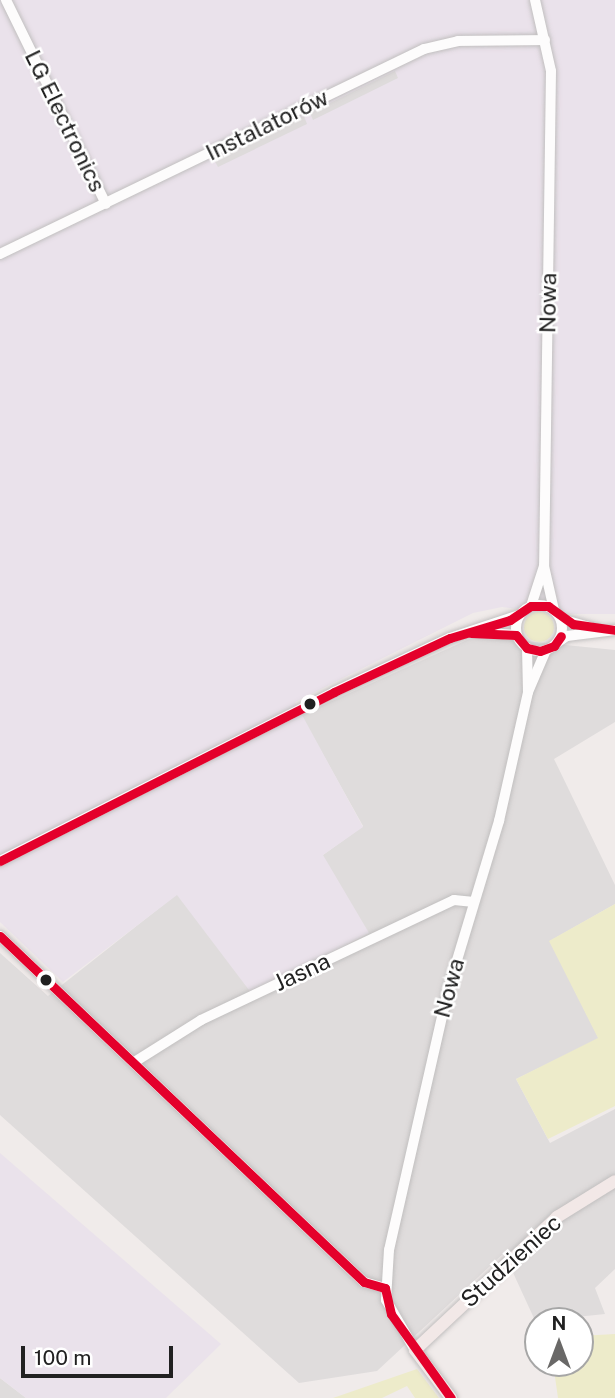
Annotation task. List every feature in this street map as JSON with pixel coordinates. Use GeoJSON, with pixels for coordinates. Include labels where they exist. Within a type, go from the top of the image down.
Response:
{"type":"FeatureCollection","features":[{"type":"Feature","properties":{"kind":"main road","name":"Studzieniec"},"geometry":{"type":"LineString","coordinates":[[415,1350],[557,1217],[615,1181]]}},
{"type":"Feature","properties":{"kind":"main road"},"geometry":{"type":"LineString","coordinates":[[415,1350],[451,1398]]}},
{"type":"Feature","properties":{"kind":"street","name":"LG Electronics"},"geometry":{"type":"LineString","coordinates":[[6,0],[106,204]]}},
{"type":"Feature","properties":{"kind":"street","name":"Nowa"},"geometry":{"type":"LineString","coordinates":[[536,0],[545,40],[552,99],[544,566],[554,610]]}},
{"type":"Feature","properties":{"kind":"street","name":"Instalatorów"},"geometry":{"type":"LineString","coordinates":[[0,254],[424,48],[458,41],[545,40]]}},
{"type":"Feature","properties":{"kind":"street","name":"Nowa"},"geometry":{"type":"LineString","coordinates":[[531,606],[544,566]]}},
{"type":"Feature","properties":{"kind":"street"},"geometry":{"type":"LineString","coordinates":[[0,861],[334,692],[450,638],[475,632],[519,615],[531,606],[554,610],[561,619],[604,631]]}},
{"type":"Feature","properties":{"kind":"street"},"geometry":{"type":"LineString","coordinates":[[516,635],[519,615]]}},
{"type":"Feature","properties":{"kind":"street"},"geometry":{"type":"LineString","coordinates":[[557,642],[561,619]]}},
{"type":"Feature","properties":{"kind":"street"},"geometry":{"type":"LineString","coordinates":[[475,632],[516,635],[527,648],[546,650],[567,636],[615,630]]}},
{"type":"Feature","properties":{"kind":"street","name":"Nowa"},"geometry":{"type":"LineString","coordinates":[[527,648],[528,692]]}},
{"type":"Feature","properties":{"kind":"street","name":"Nowa"},"geometry":{"type":"LineString","coordinates":[[385,1288],[389,1250],[436,1038],[499,821],[528,692],[546,650]]}},
{"type":"Feature","properties":{"kind":"street","name":"Jasna"},"geometry":{"type":"LineString","coordinates":[[136,1061],[201,1020],[441,906],[454,900],[474,902]]}},
{"type":"Feature","properties":{"kind":"street"},"geometry":{"type":"LineString","coordinates":[[0,936],[136,1061],[364,1282],[385,1288],[391,1314],[415,1350]]}},
{"type":"Feature","properties":{"kind":"shaded area"},"geometry":{"type":"Polygon","coordinates":[[[0,0],[615,0],[615,614],[561,614],[502,607],[473,613],[295,702],[363,827],[323,855],[369,933],[252,994],[177,895],[63,982],[0,922],[0,0]]]}},
{"type":"Feature","properties":{"kind":"shaded area"},"geometry":{"type":"Polygon","coordinates":[[[395,71],[398,78],[313,120],[310,113],[395,71]]]}},
{"type":"Feature","properties":{"kind":"shaded area"},"geometry":{"type":"Polygon","coordinates":[[[304,116],[307,124],[218,167],[214,160],[304,116]]]}},
{"type":"Feature","properties":{"kind":"shaded area"},"geometry":{"type":"Polygon","coordinates":[[[539,612],[550,616],[554,627],[550,638],[539,642],[528,638],[524,627],[528,616],[539,612]]]}},
{"type":"Feature","properties":{"kind":"shaded area"},"geometry":{"type":"Polygon","coordinates":[[[476,636],[615,650],[615,722],[554,759],[615,885],[615,904],[550,941],[599,1039],[516,1079],[550,1143],[615,1109],[615,1269],[595,1288],[605,1314],[594,1315],[594,1307],[529,1307],[504,1253],[377,1371],[299,1383],[0,1115],[0,953],[48,996],[177,894],[323,855],[363,826],[301,715],[476,636]]]}},
{"type":"Feature","properties":{"kind":"shaded area"},"geometry":{"type":"Polygon","coordinates":[[[615,904],[615,1106],[548,1139],[516,1079],[598,1038],[549,941],[615,904]]]}},
{"type":"Feature","properties":{"kind":"shaded area"},"geometry":{"type":"Polygon","coordinates":[[[0,1153],[221,1344],[166,1398],[26,1398],[0,1378],[0,1153]]]}},
{"type":"Feature","properties":{"kind":"shaded area"},"geometry":{"type":"Polygon","coordinates":[[[615,1334],[615,1398],[558,1398],[555,1377],[594,1377],[594,1335],[615,1334]]]}},
{"type":"Feature","properties":{"kind":"shaded area"},"geometry":{"type":"Polygon","coordinates":[[[417,1369],[439,1398],[415,1398],[407,1386],[382,1398],[333,1398],[417,1369]]]}},
{"type":"Feature","properties":{"kind":"shaded area"},"geometry":{"type":"Polygon","coordinates":[[[0,1378],[26,1398],[0,1398],[0,1378]]]}},
{"type":"Feature","properties":{"kind":"transit line"},"geometry":{"type":"LineString","coordinates":[[0,861],[334,692],[450,638],[510,620],[531,606],[548,606],[573,624],[615,630]]}},
{"type":"Feature","properties":{"kind":"transit line"},"geometry":{"type":"LineString","coordinates":[[471,633],[516,635],[527,648],[540,651],[554,646],[561,636]]}},
{"type":"Feature","properties":{"kind":"transit line"},"geometry":{"type":"LineString","coordinates":[[0,936],[364,1282],[385,1288]]}},
{"type":"Feature","properties":{"kind":"transit line"},"geometry":{"type":"LineString","coordinates":[[385,1288],[391,1314],[451,1398]]}}]}
